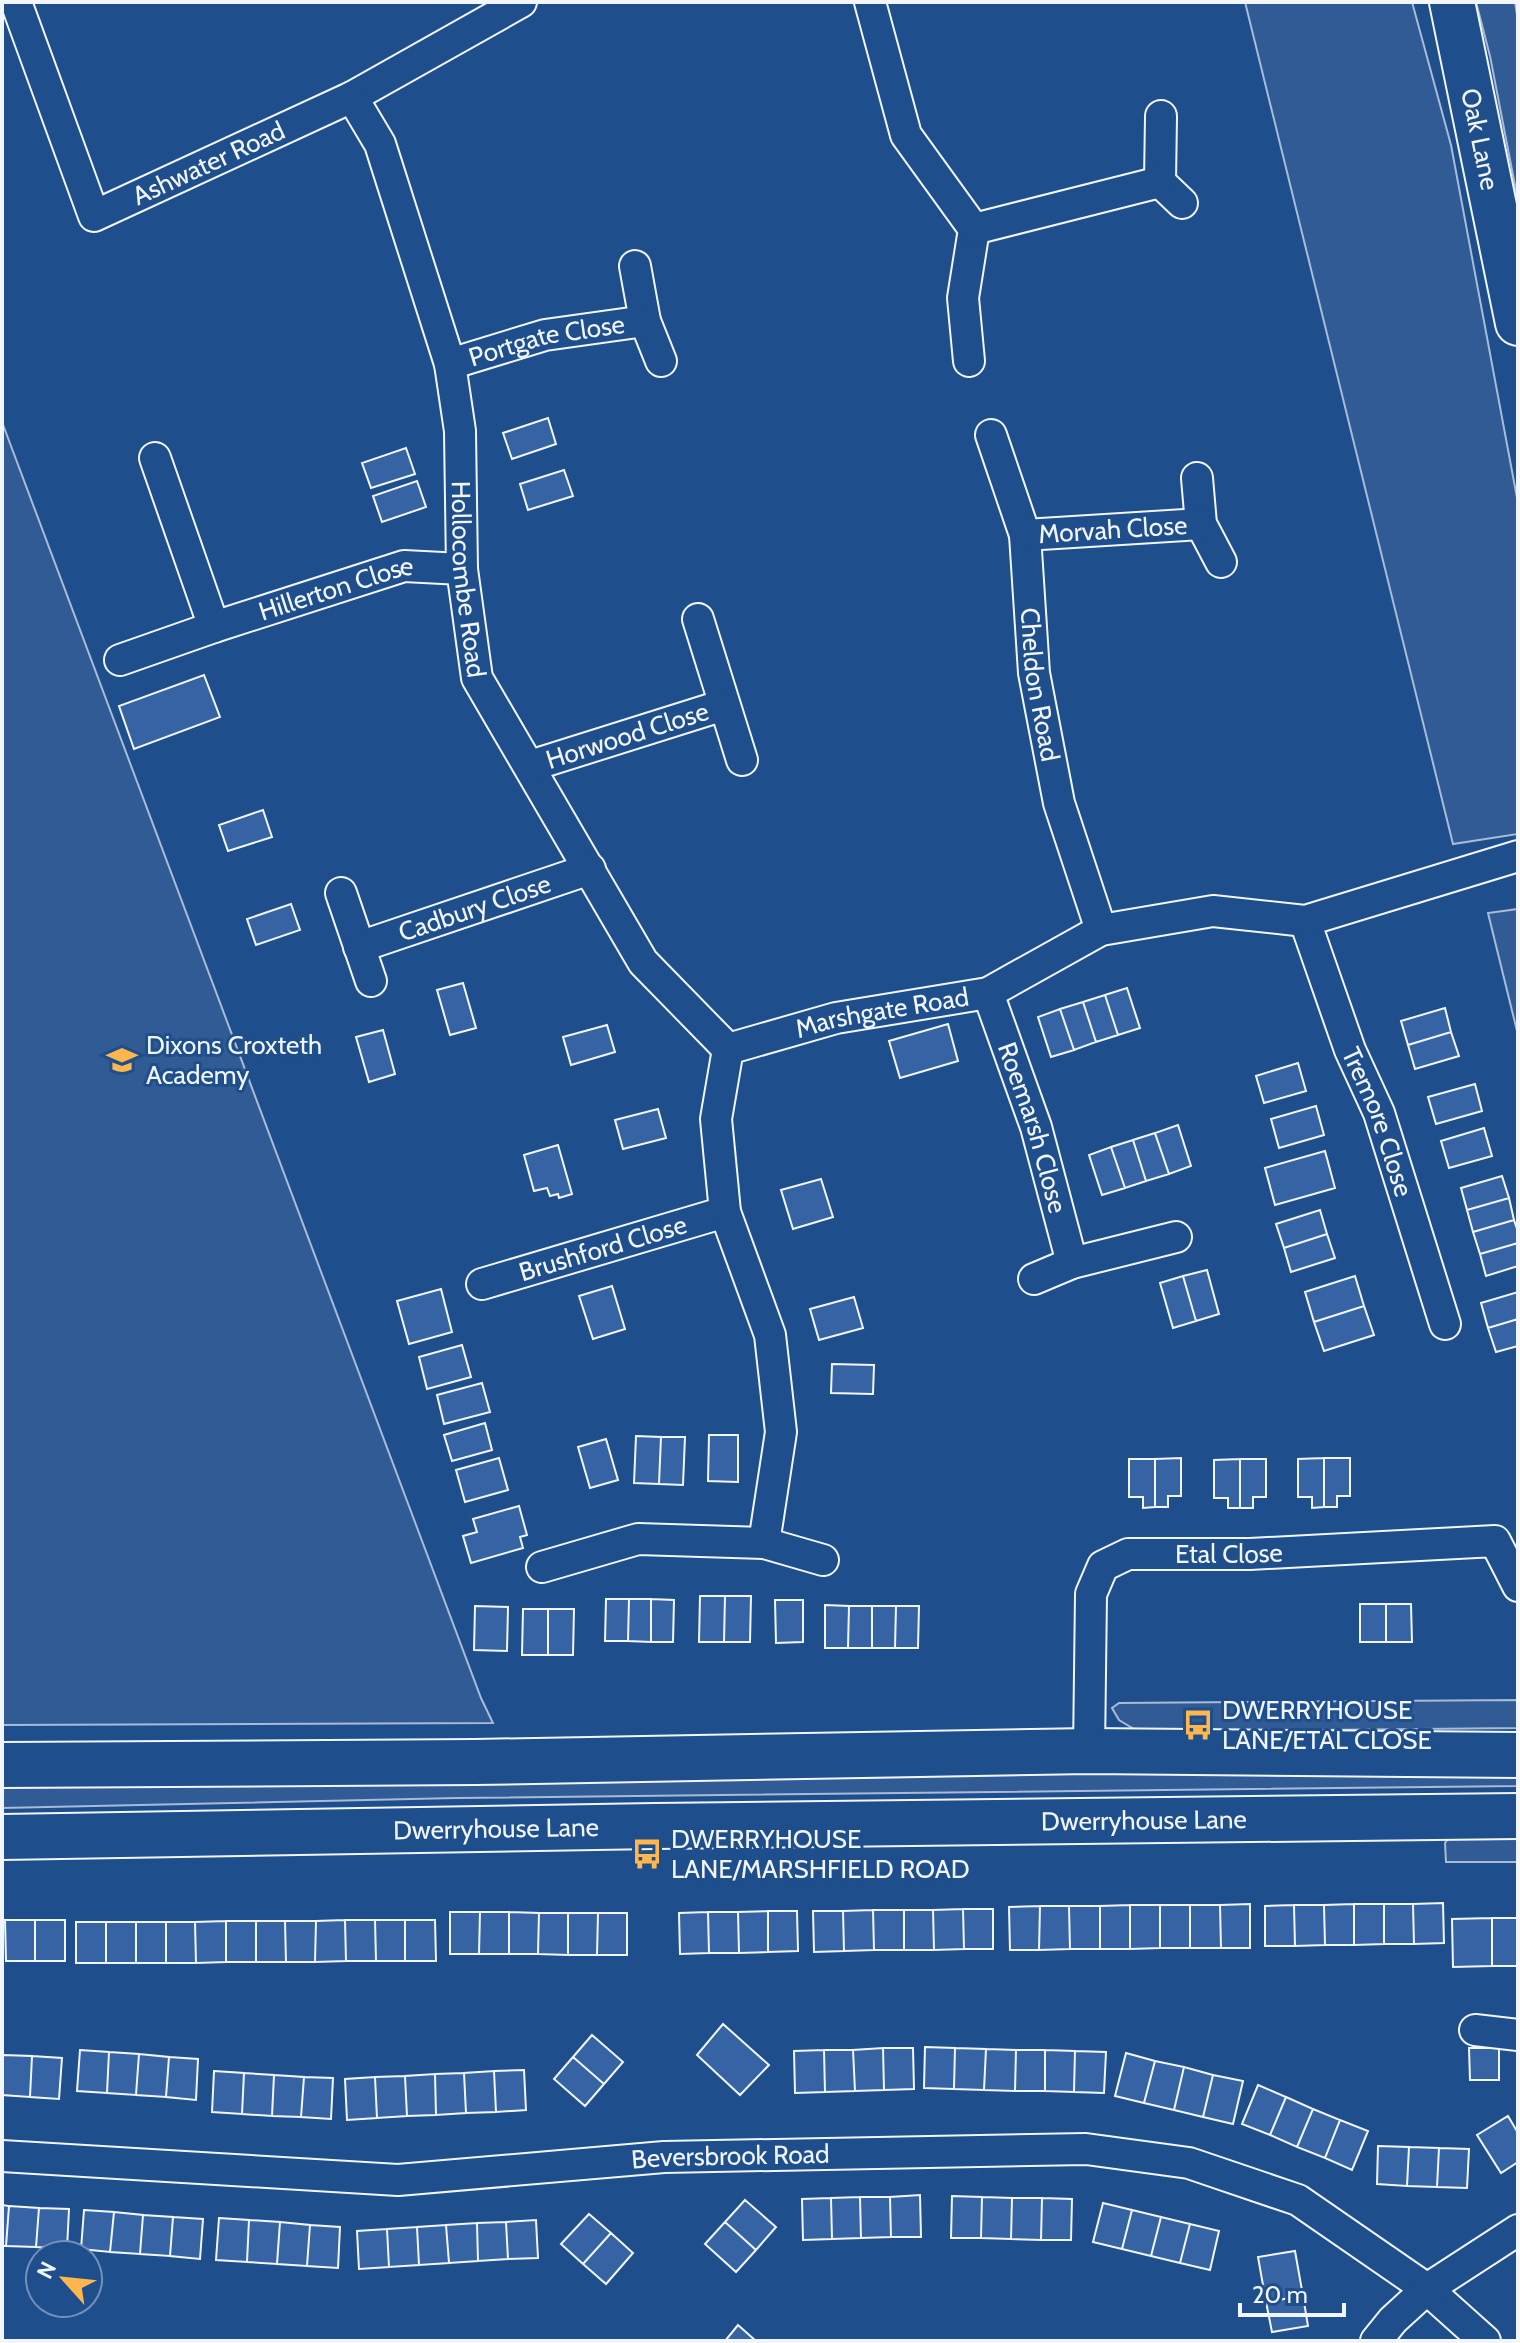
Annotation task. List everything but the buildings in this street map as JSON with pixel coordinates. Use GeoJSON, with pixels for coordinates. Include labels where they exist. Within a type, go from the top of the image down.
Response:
{"type":"FeatureCollection","features":[{"type":"Feature","properties":{"kind":"street","name":"Ashwater Road"},"geometry":{"type":"LineString","coordinates":[[16,2],[94,216],[352,97],[521,2]]}},
{"type":"Feature","properties":{"kind":"street"},"geometry":{"type":"LineString","coordinates":[[870,2],[906,135],[974,229],[963,298],[969,361]]}},
{"type":"Feature","properties":{"kind":"street","name":"Oak Lane"},"geometry":{"type":"LineString","coordinates":[[1452,2],[1518,323]]}},
{"type":"Feature","properties":{"kind":"street","name":"Hollocombe Road"},"geometry":{"type":"LineString","coordinates":[[352,97],[380,144],[450,364],[460,431],[462,569],[477,678],[643,962],[728,1049]]}},
{"type":"Feature","properties":{"kind":"street"},"geometry":{"type":"LineString","coordinates":[[1161,116],[1160,182],[1182,203]]}},
{"type":"Feature","properties":{"kind":"street"},"geometry":{"type":"LineString","coordinates":[[974,229],[1160,182]]}},
{"type":"Feature","properties":{"kind":"street","name":"Portgate Close"},"geometry":{"type":"LineString","coordinates":[[635,266],[645,321],[661,361]]}},
{"type":"Feature","properties":{"kind":"street","name":"Portgate Close"},"geometry":{"type":"LineString","coordinates":[[450,364],[545,335],[645,321]]}},
{"type":"Feature","properties":{"kind":"street","name":"Cheldon Road"},"geometry":{"type":"LineString","coordinates":[[991,435],[1025,535],[1034,673],[1059,803],[1101,930]]}},
{"type":"Feature","properties":{"kind":"street"},"geometry":{"type":"LineString","coordinates":[[155,458],[214,627]]}},
{"type":"Feature","properties":{"kind":"street","name":"Morvah Close"},"geometry":{"type":"LineString","coordinates":[[1197,478],[1201,524],[1221,562]]}},
{"type":"Feature","properties":{"kind":"street","name":"Morvah Close"},"geometry":{"type":"LineString","coordinates":[[1025,535],[1201,524]]}},
{"type":"Feature","properties":{"kind":"street","name":"Hillerton Close"},"geometry":{"type":"LineString","coordinates":[[120,660],[404,566],[462,569]]}},
{"type":"Feature","properties":{"kind":"street","name":"Horwood Close"},"geometry":{"type":"LineString","coordinates":[[698,619],[742,760]]}},
{"type":"Feature","properties":{"kind":"street","name":"Horwood Close"},"geometry":{"type":"LineString","coordinates":[[530,766],[724,705]]}},
{"type":"Feature","properties":{"kind":"street","name":"Marshgate Road"},"geometry":{"type":"LineString","coordinates":[[728,1049],[836,1018],[988,993],[1101,930],[1213,911],[1305,921],[1518,856]]}},
{"type":"Feature","properties":{"kind":"street","name":"Cadbury Close"},"geometry":{"type":"LineString","coordinates":[[359,947],[590,869]]}},
{"type":"Feature","properties":{"kind":"street"},"geometry":{"type":"LineString","coordinates":[[341,893],[371,981]]}},
{"type":"Feature","properties":{"kind":"street","name":"Tremore Close"},"geometry":{"type":"LineString","coordinates":[[1305,921],[1350,1050],[1379,1113],[1445,1324]]}},
{"type":"Feature","properties":{"kind":"street","name":"Roemarsh Close"},"geometry":{"type":"LineString","coordinates":[[988,993],[1036,1127],[1072,1263]]}},
{"type":"Feature","properties":{"kind":"street"},"geometry":{"type":"LineString","coordinates":[[728,1049],[716,1119],[725,1212],[770,1335],[781,1432],[764,1543]]}},
{"type":"Feature","properties":{"kind":"street","name":"Brushford Close"},"geometry":{"type":"LineString","coordinates":[[482,1284],[725,1212]]}},
{"type":"Feature","properties":{"kind":"street"},"geometry":{"type":"LineString","coordinates":[[1034,1279],[1072,1263],[1176,1237]]}},
{"type":"Feature","properties":{"kind":"street"},"geometry":{"type":"LineString","coordinates":[[542,1567],[638,1539],[764,1543],[823,1560]]}},
{"type":"Feature","properties":{"kind":"street","name":"Etal Close"},"geometry":{"type":"LineString","coordinates":[[1089,1751],[1091,1594],[1103,1566],[1128,1554],[1250,1554],[1495,1541],[1518,1586]]}},
{"type":"Feature","properties":{"kind":"street"},"geometry":{"type":"LineString","coordinates":[[2,1765],[459,1762],[1089,1751],[1518,1755]]}},
{"type":"Feature","properties":{"kind":"street","name":"Dwerryhouse Lane"},"geometry":{"type":"LineString","coordinates":[[2,1837],[1518,1816]]}},
{"type":"Feature","properties":{"kind":"street"},"geometry":{"type":"LineString","coordinates":[[1475,2030],[1518,2035]]}},
{"type":"Feature","properties":{"kind":"street","name":"Beversbrook Road"},"geometry":{"type":"LineString","coordinates":[[2,2156],[398,2180],[664,2157],[1086,2149],[1189,2163],[1298,2200],[1427,2289],[1485,2341]]}},
{"type":"Feature","properties":{"kind":"street"},"geometry":{"type":"LineString","coordinates":[[1376,2341],[1393,2320],[1427,2289],[1518,2230]]}},
{"type":"Feature","properties":{"kind":"shaded area"},"geometry":{"type":"Polygon","coordinates":[[[1245,2],[1412,2],[1451,145],[1518,503],[1518,834],[1453,844],[1245,2]]]}},
{"type":"Feature","properties":{"kind":"shaded area"},"geometry":{"type":"Polygon","coordinates":[[[1476,2],[1515,2],[1518,21],[1518,201],[1490,56],[1476,2]]]}},
{"type":"Feature","properties":{"kind":"shaded area","name":"Dixons Croxteth Academy"},"geometry":{"type":"Polygon","coordinates":[[[2,422],[481,1698],[493,1723],[2,1725],[2,422]]]}},
{"type":"Feature","properties":{"kind":"shaded area"},"geometry":{"type":"Polygon","coordinates":[[[1518,909],[1518,1035],[1488,913],[1518,909]]]}},
{"type":"Feature","properties":{"kind":"shaded area"},"geometry":{"type":"Polygon","coordinates":[[[1518,1700],[1518,1728],[1139,1732],[1119,1720],[1112,1708],[1119,1703],[1518,1700]]]}},
{"type":"Feature","properties":{"kind":"shaded area"},"geometry":{"type":"Polygon","coordinates":[[[1518,1769],[1518,1786],[457,1798],[2,1808],[2,1778],[1518,1769]]]}},
{"type":"Feature","properties":{"kind":"shaded area"},"geometry":{"type":"Polygon","coordinates":[[[1518,1834],[1518,1862],[1446,1862],[1445,1843],[1451,1835],[1518,1834]]]}},
{"type":"Feature","properties":{"kind":"place","name":"Dixons Croxteth Academy"},"geometry":{"type":"Point","coordinates":[122,1060]}},
{"type":"Feature","properties":{"kind":"place","name":"DWERRYHOUSE LANE/ETAL CLOSE"},"geometry":{"type":"Point","coordinates":[1198,1725]}},
{"type":"Feature","properties":{"kind":"place","name":"DWERRYHOUSE LANE/MARSHFIELD ROAD"},"geometry":{"type":"Point","coordinates":[647,1854]}}]}
